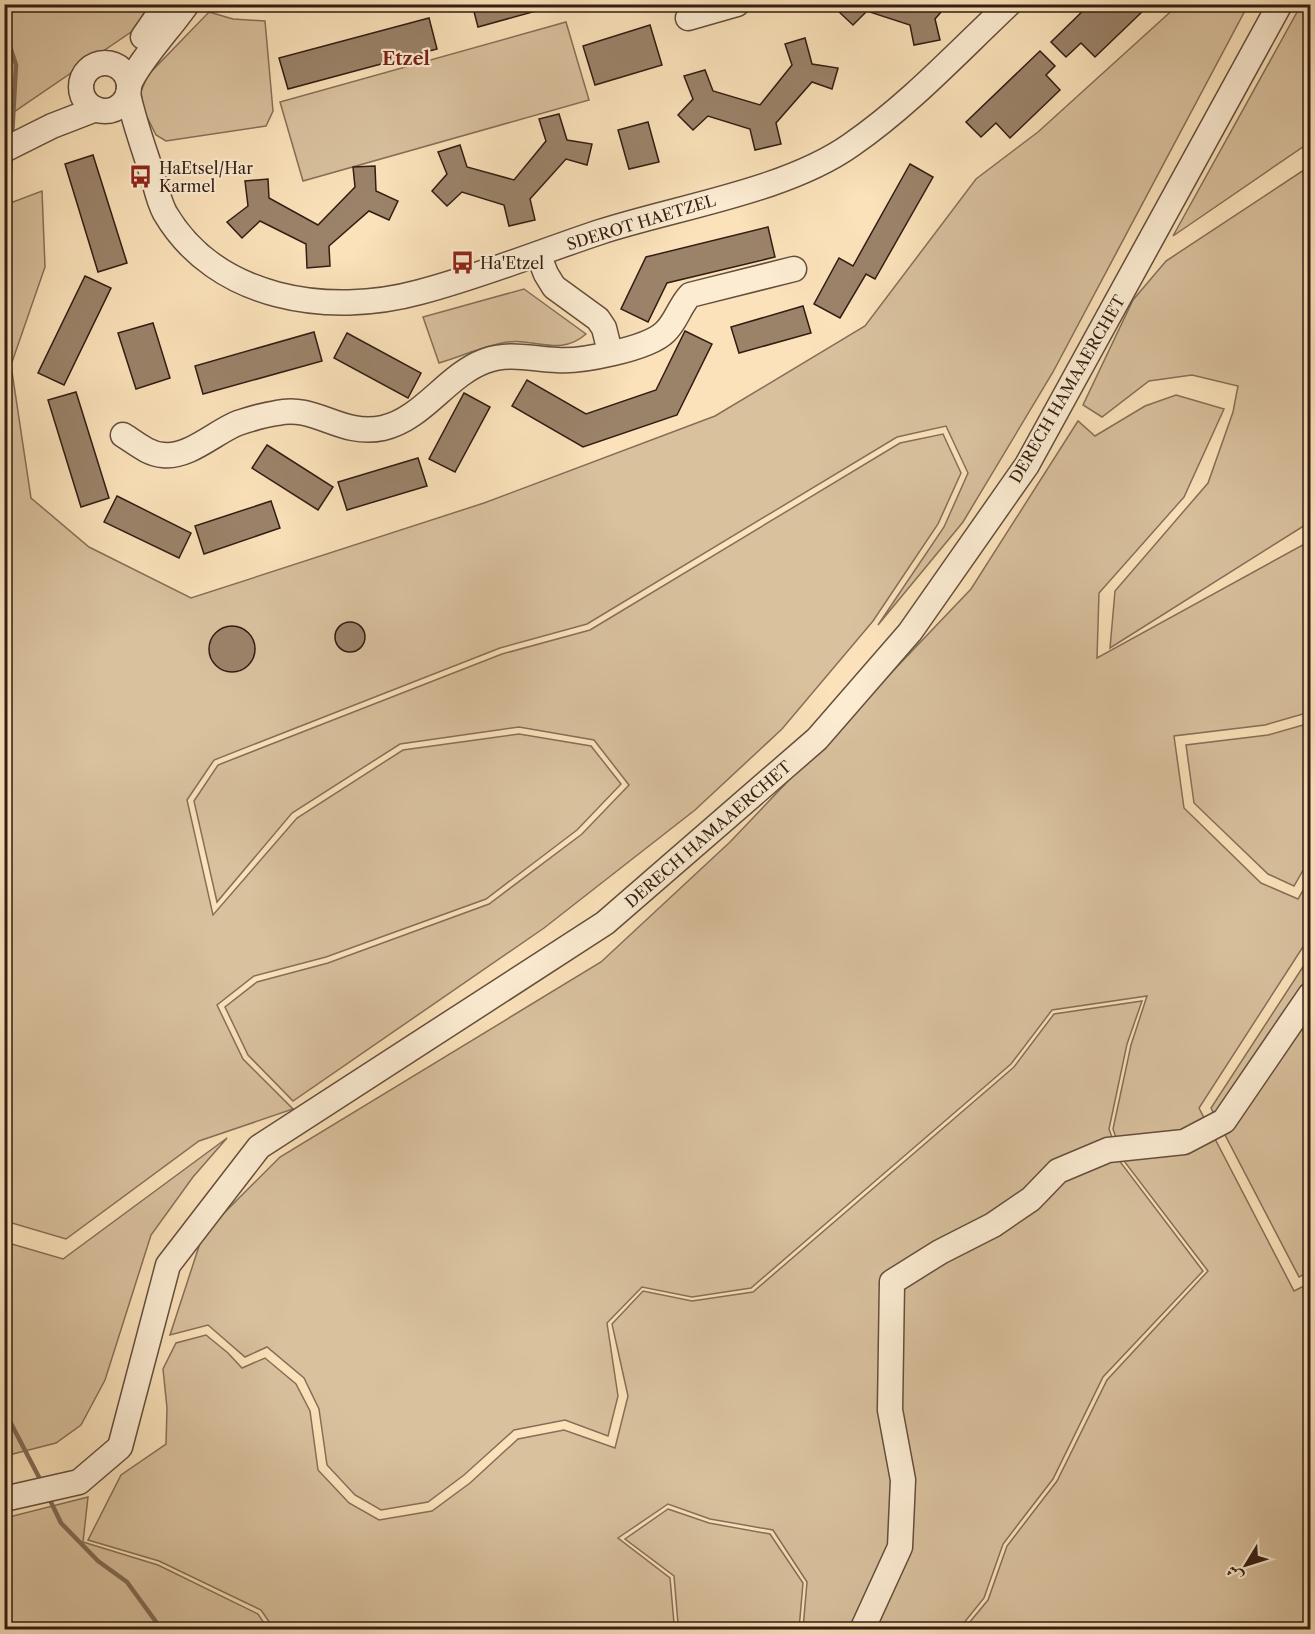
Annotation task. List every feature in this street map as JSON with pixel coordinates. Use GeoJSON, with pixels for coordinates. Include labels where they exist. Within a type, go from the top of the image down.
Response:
{"type":"FeatureCollection","features":[{"type":"Feature","properties":{"kind":"street"},"geometry":{"type":"LineString","coordinates":[[38,133],[66,109],[81,87],[88,69],[98,63],[108,63],[123,57],[134,47],[166,4]]}},
{"type":"Feature","properties":{"kind":"street"},"geometry":{"type":"LineString","coordinates":[[4,150],[38,133],[119,106],[129,90],[135,70],[170,30],[187,4]]}},
{"type":"Feature","properties":{"kind":"street"},"geometry":{"type":"LineString","coordinates":[[688,18],[737,4]]}},
{"type":"Feature","properties":{"kind":"street","name":"SDEROT HAETZEL"},"geometry":{"type":"LineString","coordinates":[[129,90],[146,156],[164,210],[182,238],[205,262],[239,281],[277,295],[322,303],[370,302],[419,293],[601,232],[777,180],[820,163],[850,146],[885,119],[1009,4]]}},
{"type":"Feature","properties":{"kind":"street","name":"DERECH HAMAAERCHET"},"geometry":{"type":"LineString","coordinates":[[4,1499],[79,1482],[120,1447],[168,1264],[259,1147],[605,923],[817,738],[910,632],[1027,465],[1280,4]]}},
{"type":"Feature","properties":{"kind":"street"},"geometry":{"type":"LineString","coordinates":[[108,63],[124,71],[129,90]]}},
{"type":"Feature","properties":{"kind":"street"},"geometry":{"type":"LineString","coordinates":[[81,87],[84,99],[102,110]]}},
{"type":"Feature","properties":{"kind":"street","name":"SDEROT HAETZEL"},"geometry":{"type":"LineString","coordinates":[[102,110],[118,116],[133,131],[146,156]]}},
{"type":"Feature","properties":{"kind":"street"},"geometry":{"type":"LineString","coordinates":[[538,254],[554,287],[598,319],[604,328],[610,352]]}},
{"type":"Feature","properties":{"kind":"street"},"geometry":{"type":"LineString","coordinates":[[123,435],[152,453],[166,456],[181,453],[237,424],[278,412],[299,410],[340,427],[382,428],[400,422],[484,361],[529,356],[574,361],[646,343],[664,334],[690,295],[794,269]]}},
{"type":"Feature","properties":{"kind":"street"},"geometry":{"type":"LineString","coordinates":[[862,1629],[900,1547],[903,1480],[890,1410],[892,1282],[940,1252],[993,1225],[1032,1199],[1058,1171],[1108,1150],[1184,1142],[1224,1121],[1311,995]]}},
{"type":"Feature","properties":{"kind":"shaded area"},"geometry":{"type":"Polygon","coordinates":[[[5,5],[149,5],[134,30],[5,118],[5,5]]]}},
{"type":"Feature","properties":{"kind":"shaded area"},"geometry":{"type":"Polygon","coordinates":[[[1178,5],[1248,5],[1053,372],[963,522],[878,625],[944,527],[968,473],[946,426],[897,437],[587,624],[500,648],[214,760],[187,800],[213,915],[297,818],[403,750],[519,734],[591,746],[621,784],[577,830],[486,899],[326,957],[254,976],[217,1005],[243,1059],[293,1109],[199,1141],[66,1239],[5,1221],[5,205],[42,191],[45,267],[11,365],[31,498],[89,547],[191,598],[484,503],[715,416],[865,326],[976,179],[1038,132],[1178,5]]]}},
{"type":"Feature","properties":{"kind":"shaded area"},"geometry":{"type":"Polygon","coordinates":[[[1301,5],[1310,5],[1310,142],[1173,236],[1301,5]]]}},
{"type":"Feature","properties":{"kind":"shaded area"},"geometry":{"type":"Polygon","coordinates":[[[209,12],[233,19],[265,21],[273,111],[266,126],[166,141],[156,135],[143,109],[141,91],[148,75],[209,12]]]}},
{"type":"Feature","properties":{"kind":"shaded area"},"geometry":{"type":"Polygon","coordinates":[[[566,22],[589,100],[303,181],[280,102],[566,22]]]}},
{"type":"Feature","properties":{"kind":"shaded area"},"geometry":{"type":"Polygon","coordinates":[[[1310,166],[1310,522],[1110,648],[1115,591],[1208,483],[1233,412],[1238,386],[1192,375],[1149,381],[1102,417],[1083,405],[1133,300],[1166,261],[1310,166]]]}},
{"type":"Feature","properties":{"kind":"shaded area"},"geometry":{"type":"Polygon","coordinates":[[[524,289],[586,334],[566,345],[502,343],[439,363],[423,317],[524,289]]]}},
{"type":"Feature","properties":{"kind":"shaded area"},"geometry":{"type":"Polygon","coordinates":[[[1176,395],[1224,409],[1184,497],[1099,593],[1097,658],[1310,541],[1310,712],[1265,725],[1174,736],[1184,808],[1261,883],[1298,899],[1310,878],[1310,936],[1199,1108],[1294,1291],[1310,1283],[1310,1629],[964,1629],[988,1600],[1007,1546],[1057,1481],[1107,1380],[1208,1271],[1124,1161],[1113,1129],[1131,1045],[1147,996],[1052,1010],[1011,1064],[751,1288],[692,1297],[642,1287],[607,1323],[618,1396],[608,1436],[565,1420],[514,1430],[464,1475],[428,1502],[381,1510],[355,1495],[327,1465],[319,1409],[304,1378],[267,1347],[245,1357],[208,1325],[170,1335],[203,1234],[280,1157],[601,962],[730,842],[971,589],[1078,421],[1095,436],[1145,406],[1176,395]]]}},
{"type":"Feature","properties":{"kind":"shaded area"},"geometry":{"type":"Polygon","coordinates":[[[943,434],[961,473],[938,524],[873,621],[782,729],[695,810],[544,928],[293,1101],[248,1055],[225,1007],[257,982],[328,963],[489,904],[582,834],[629,785],[594,740],[519,727],[400,744],[292,813],[217,902],[194,801],[218,765],[502,654],[590,630],[900,443],[943,434]]]}},
{"type":"Feature","properties":{"kind":"shaded area"},"geometry":{"type":"Polygon","coordinates":[[[1310,723],[1310,858],[1294,886],[1268,874],[1194,803],[1186,745],[1268,735],[1310,723]]]}},
{"type":"Feature","properties":{"kind":"shaded area"},"geometry":{"type":"Polygon","coordinates":[[[1310,956],[1310,1271],[1299,1277],[1211,1108],[1310,956]]]}},
{"type":"Feature","properties":{"kind":"shaded area"},"geometry":{"type":"Polygon","coordinates":[[[1142,1001],[1127,1044],[1109,1129],[1121,1163],[1203,1271],[1103,1377],[1053,1479],[1003,1544],[984,1598],[959,1629],[803,1629],[807,1582],[773,1530],[710,1519],[668,1504],[618,1538],[670,1578],[674,1623],[670,1629],[274,1629],[261,1610],[159,1561],[88,1540],[121,1475],[166,1444],[167,1408],[163,1369],[176,1343],[206,1335],[242,1368],[265,1358],[296,1384],[310,1411],[318,1470],[349,1503],[379,1520],[432,1511],[470,1483],[518,1439],[564,1430],[615,1448],[628,1396],[612,1324],[643,1291],[692,1301],[753,1292],[1014,1067],[1054,1014],[1142,1001]]]}},
{"type":"Feature","properties":{"kind":"shaded area"},"geometry":{"type":"Polygon","coordinates":[[[227,1138],[193,1177],[151,1235],[105,1380],[81,1425],[56,1443],[5,1456],[5,1242],[63,1259],[227,1138]]]}},
{"type":"Feature","properties":{"kind":"shaded area"},"geometry":{"type":"Polygon","coordinates":[[[88,1497],[83,1542],[158,1565],[258,1614],[268,1629],[5,1629],[5,1518],[88,1497]]]}},
{"type":"Feature","properties":{"kind":"shaded area"},"geometry":{"type":"Polygon","coordinates":[[[668,1509],[709,1523],[770,1534],[803,1583],[799,1629],[675,1629],[678,1624],[674,1576],[625,1539],[668,1509]]]}},
{"type":"Feature","properties":{"kind":"building"},"geometry":{"type":"Polygon","coordinates":[[[472,4],[561,4],[478,27],[472,4]]]}},
{"type":"Feature","properties":{"kind":"building"},"geometry":{"type":"Polygon","coordinates":[[[844,4],[948,4],[935,19],[940,40],[914,45],[910,25],[867,11],[853,25],[838,11],[844,4]]]}},
{"type":"Feature","properties":{"kind":"building"},"geometry":{"type":"Polygon","coordinates":[[[1090,4],[1140,4],[1145,9],[1095,57],[1081,43],[1066,57],[1051,42],[1090,4]]]}},
{"type":"Feature","properties":{"kind":"building"},"geometry":{"type":"Polygon","coordinates":[[[429,18],[437,49],[288,89],[279,58],[429,18]]]}},
{"type":"Feature","properties":{"kind":"building"},"geometry":{"type":"Polygon","coordinates":[[[650,25],[662,65],[595,85],[583,46],[650,25]]]}},
{"type":"Feature","properties":{"kind":"building"},"geometry":{"type":"Polygon","coordinates":[[[805,38],[812,64],[838,68],[832,89],[812,82],[776,123],[781,144],[755,150],[750,129],[708,116],[693,130],[678,115],[693,99],[684,76],[705,70],[713,91],[760,105],[792,65],[785,44],[805,38]]]}},
{"type":"Feature","properties":{"kind":"building"},"geometry":{"type":"Polygon","coordinates":[[[1040,51],[1055,66],[1046,75],[1060,90],[1010,138],[996,123],[981,137],[966,122],[1040,51]]]}},
{"type":"Feature","properties":{"kind":"building"},"geometry":{"type":"Polygon","coordinates":[[[559,114],[567,140],[592,144],[587,165],[566,159],[530,199],[535,220],[509,226],[504,205],[462,192],[447,206],[432,191],[447,174],[438,152],[460,145],[467,167],[514,180],[546,141],[539,119],[559,114]]]}},
{"type":"Feature","properties":{"kind":"building"},"geometry":{"type":"Polygon","coordinates":[[[648,122],[659,162],[629,169],[618,130],[648,122]]]}},
{"type":"Feature","properties":{"kind":"building"},"geometry":{"type":"Polygon","coordinates":[[[93,155],[127,263],[98,272],[65,164],[93,155]]]}},
{"type":"Feature","properties":{"kind":"building"},"geometry":{"type":"Polygon","coordinates":[[[910,164],[933,177],[875,279],[866,274],[840,318],[814,304],[839,258],[853,266],[910,164]]]}},
{"type":"Feature","properties":{"kind":"building"},"geometry":{"type":"Polygon","coordinates":[[[375,166],[376,191],[398,201],[389,220],[369,211],[329,246],[330,266],[307,268],[306,244],[260,221],[242,238],[227,222],[248,206],[245,181],[268,179],[269,198],[318,225],[355,187],[353,167],[375,166]]]}},
{"type":"Feature","properties":{"kind":"building"},"geometry":{"type":"Polygon","coordinates":[[[768,227],[775,257],[667,283],[648,322],[621,309],[646,257],[768,227]]]}},
{"type":"Feature","properties":{"kind":"building"},"geometry":{"type":"Polygon","coordinates":[[[85,276],[111,288],[64,385],[38,373],[85,276]]]}},
{"type":"Feature","properties":{"kind":"building"},"geometry":{"type":"Polygon","coordinates":[[[803,306],[811,333],[739,353],[731,327],[803,306]]]}},
{"type":"Feature","properties":{"kind":"building"},"geometry":{"type":"Polygon","coordinates":[[[153,323],[170,378],[136,389],[118,333],[153,323]]]}},
{"type":"Feature","properties":{"kind":"building"},"geometry":{"type":"Polygon","coordinates":[[[685,331],[712,344],[677,415],[583,447],[512,406],[527,380],[586,414],[656,390],[685,331]]]}},
{"type":"Feature","properties":{"kind":"building"},"geometry":{"type":"Polygon","coordinates":[[[314,332],[322,361],[203,394],[195,366],[314,332]]]}},
{"type":"Feature","properties":{"kind":"building"},"geometry":{"type":"Polygon","coordinates":[[[347,333],[421,373],[408,398],[334,358],[347,333]]]}},
{"type":"Feature","properties":{"kind":"building"},"geometry":{"type":"Polygon","coordinates":[[[76,392],[109,498],[81,507],[48,400],[76,392]]]}},
{"type":"Feature","properties":{"kind":"building"},"geometry":{"type":"Polygon","coordinates":[[[464,393],[490,407],[455,472],[429,459],[464,393]]]}},
{"type":"Feature","properties":{"kind":"building"},"geometry":{"type":"Polygon","coordinates":[[[267,445],[333,487],[318,510],[252,468],[267,445]]]}},
{"type":"Feature","properties":{"kind":"building"},"geometry":{"type":"Polygon","coordinates":[[[418,458],[427,486],[347,510],[338,482],[418,458]]]}},
{"type":"Feature","properties":{"kind":"building"},"geometry":{"type":"Polygon","coordinates":[[[117,496],[191,533],[179,558],[104,522],[117,496]]]}},
{"type":"Feature","properties":{"kind":"building"},"geometry":{"type":"Polygon","coordinates":[[[271,501],[280,528],[204,554],[195,526],[271,501]]]}},
{"type":"Feature","properties":{"kind":"building"},"geometry":{"type":"Polygon","coordinates":[[[350,622],[361,626],[365,637],[361,648],[350,652],[339,648],[335,637],[339,626],[350,622]]]}},
{"type":"Feature","properties":{"kind":"building"},"geometry":{"type":"Polygon","coordinates":[[[232,626],[241,627],[249,632],[254,640],[254,658],[249,666],[241,671],[232,672],[223,671],[215,666],[210,658],[209,649],[210,640],[215,632],[223,627],[232,626]]]}},
{"type":"Feature","properties":{"kind":"waterway"},"geometry":{"type":"LineString","coordinates":[[4,28],[16,65],[12,136]]}},
{"type":"Feature","properties":{"kind":"waterway"},"geometry":{"type":"LineString","coordinates":[[4,277],[11,154]]}},
{"type":"Feature","properties":{"kind":"waterway"},"geometry":{"type":"LineString","coordinates":[[4,1410],[42,1483]]}},
{"type":"Feature","properties":{"kind":"waterway"},"geometry":{"type":"LineString","coordinates":[[48,1496],[61,1523],[98,1561],[127,1582],[162,1630]]}},
{"type":"Feature","properties":{"kind":"place","name":"HaEtsel/Har Karmel"},"geometry":{"type":"Point","coordinates":[141,177]}},
{"type":"Feature","properties":{"kind":"place","name":"Ha'Etzel"},"geometry":{"type":"Point","coordinates":[462,263]}},
{"type":"Feature","properties":{"kind":"district","name":"Etzel"},"geometry":{"type":"Point","coordinates":[406,59]}}]}
